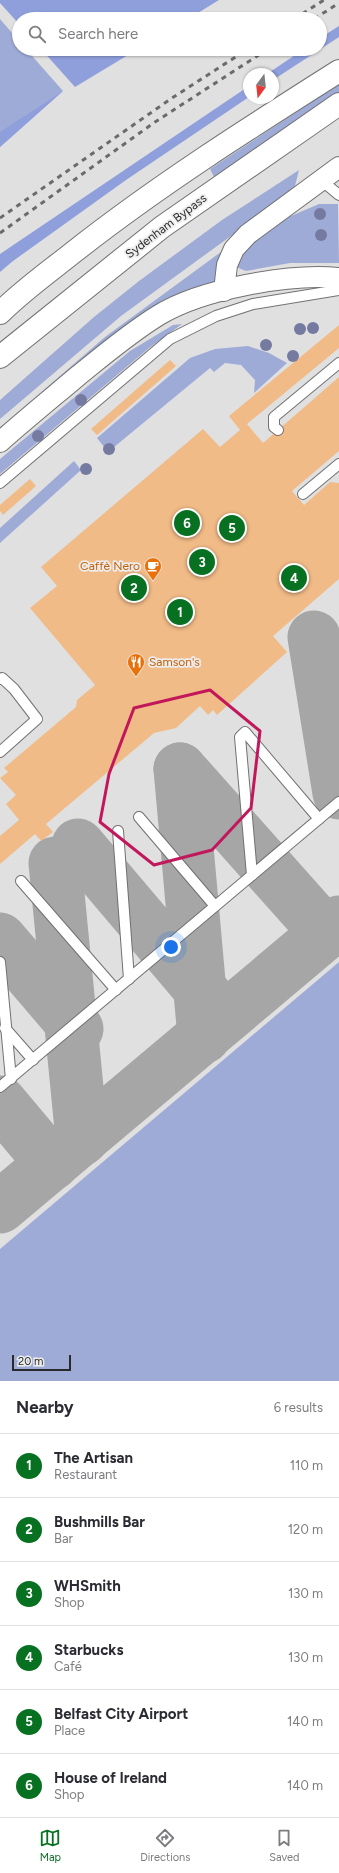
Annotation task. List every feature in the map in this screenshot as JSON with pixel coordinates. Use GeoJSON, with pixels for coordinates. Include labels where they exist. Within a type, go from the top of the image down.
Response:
{"type":"FeatureCollection","features":[{"type":"Feature","properties":{"kind":"highway"},"geometry":{"type":"LineString","coordinates":[[0,313],[16,297],[109,224],[227,141],[339,71]]}},
{"type":"Feature","properties":{"kind":"highway","name":"Sydenham Bypass"},"geometry":{"type":"LineString","coordinates":[[0,357],[162,227],[339,104]]}},
{"type":"Feature","properties":{"kind":"street"},"geometry":{"type":"LineString","coordinates":[[224,291],[227,264],[234,249],[248,234],[339,167]]}},
{"type":"Feature","properties":{"kind":"street"},"geometry":{"type":"LineString","coordinates":[[0,442],[121,341],[160,314],[186,302],[224,291],[273,281],[323,276],[339,278]]}},
{"type":"Feature","properties":{"kind":"lane"},"geometry":{"type":"LineString","coordinates":[[322,180],[339,195]]}},
{"type":"Feature","properties":{"kind":"lane"},"geometry":{"type":"LineString","coordinates":[[0,483],[170,339],[187,329],[216,316],[253,304],[339,290]]}},
{"type":"Feature","properties":{"kind":"lane"},"geometry":{"type":"LineString","coordinates":[[278,430],[274,427],[274,417],[339,363]]}},
{"type":"Feature","properties":{"kind":"lane"},"geometry":{"type":"LineString","coordinates":[[303,494],[317,476],[339,464]]}},
{"type":"Feature","properties":{"kind":"lane"},"geometry":{"type":"LineString","coordinates":[[0,679],[2,678],[14,689],[37,719],[0,752]]}},
{"type":"Feature","properties":{"kind":"lane"},"geometry":{"type":"LineString","coordinates":[[252,875],[240,737],[244,732],[319,819]]}},
{"type":"Feature","properties":{"kind":"lane"},"geometry":{"type":"LineString","coordinates":[[0,1088],[339,802]]}},
{"type":"Feature","properties":{"kind":"lane"},"geometry":{"type":"LineString","coordinates":[[139,817],[215,906]]}},
{"type":"Feature","properties":{"kind":"lane"},"geometry":{"type":"LineString","coordinates":[[118,831],[129,979]]}},
{"type":"Feature","properties":{"kind":"lane"},"geometry":{"type":"LineString","coordinates":[[21,881],[116,990]]}},
{"type":"Feature","properties":{"kind":"lane"},"geometry":{"type":"LineString","coordinates":[[0,962],[3,1026],[11,1078]]}},
{"type":"Feature","properties":{"kind":"lane"},"geometry":{"type":"LineString","coordinates":[[3,1026],[33,1060]]}},
{"type":"Feature","properties":{"kind":"highlighted area"},"geometry":{"type":"Polygon","coordinates":[[[210,690],[260,731],[251,808],[212,850],[154,865],[100,822],[109,774],[134,708],[210,690]]]}},
{"type":"Feature","properties":{"kind":"shaded area"},"geometry":{"type":"Polygon","coordinates":[[[0,0],[219,0],[199,12],[12,12],[12,16],[0,3],[0,0]]]}},
{"type":"Feature","properties":{"kind":"shaded area"},"geometry":{"type":"Polygon","coordinates":[[[0,19],[12,33],[12,56],[32,56],[63,91],[0,147],[0,19]]]}},
{"type":"Feature","properties":{"kind":"shaded area"},"geometry":{"type":"Polygon","coordinates":[[[339,26],[339,37],[327,45],[327,34],[339,26]]]}},
{"type":"Feature","properties":{"kind":"shaded area"},"geometry":{"type":"Polygon","coordinates":[[[47,56],[126,56],[75,87],[47,56]]]}},
{"type":"Feature","properties":{"kind":"shaded area"},"geometry":{"type":"Polygon","coordinates":[[[294,56],[310,56],[279,76],[279,68],[276,68],[294,56]]]}},
{"type":"Feature","properties":{"kind":"shaded area"},"geometry":{"type":"Polygon","coordinates":[[[339,84],[339,94],[214,177],[210,169],[339,84]]]}},
{"type":"Feature","properties":{"kind":"shaded area"},"geometry":{"type":"Polygon","coordinates":[[[243,90],[243,101],[126,180],[13,261],[0,272],[0,254],[243,90]]]}},
{"type":"Feature","properties":{"kind":"shaded area"},"geometry":{"type":"Polygon","coordinates":[[[63,91],[0,147],[0,132],[63,91]]]}},
{"type":"Feature","properties":{"kind":"shaded area"},"geometry":{"type":"Polygon","coordinates":[[[299,170],[294,190],[121,316],[0,419],[0,400],[94,317],[139,281],[222,220],[299,170]]]}},
{"type":"Feature","properties":{"kind":"shaded area"},"geometry":{"type":"Polygon","coordinates":[[[319,204],[338,204],[339,263],[290,263],[246,271],[236,267],[240,249],[280,218],[291,216],[319,204]]]}},
{"type":"Feature","properties":{"kind":"shaded area"},"geometry":{"type":"Polygon","coordinates":[[[225,249],[219,280],[0,432],[0,428],[105,337],[225,249]]]}},
{"type":"Feature","properties":{"kind":"shaded area"},"geometry":{"type":"Polygon","coordinates":[[[182,324],[149,348],[0,474],[0,459],[130,351],[173,325],[182,324]]]}},
{"type":"Feature","properties":{"kind":"shaded area"},"geometry":{"type":"Polygon","coordinates":[[[248,346],[269,353],[287,363],[254,393],[255,380],[241,365],[225,363],[214,372],[210,368],[108,452],[97,438],[190,358],[215,349],[248,346]]]}},
{"type":"Feature","properties":{"kind":"shaded area"},"geometry":{"type":"Polygon","coordinates":[[[74,461],[81,470],[0,543],[0,528],[74,461]]]}},
{"type":"Feature","properties":{"kind":"shaded area"},"geometry":{"type":"Polygon","coordinates":[[[339,962],[339,1381],[0,1381],[0,1249],[339,962]]]}},
{"type":"Feature","properties":{"kind":"building"},"geometry":{"type":"Polygon","coordinates":[[[339,325],[339,348],[247,424],[263,443],[339,377],[339,451],[292,491],[304,505],[330,482],[339,483],[339,579],[273,636],[287,652],[217,715],[213,710],[208,715],[200,706],[176,728],[154,733],[46,824],[53,832],[41,841],[35,834],[0,864],[0,836],[19,820],[6,804],[16,795],[0,778],[8,772],[4,768],[76,707],[77,700],[95,685],[30,608],[57,586],[41,567],[203,429],[220,447],[240,430],[229,416],[339,325]]]}},
{"type":"Feature","properties":{"kind":"building"},"geometry":{"type":"Polygon","coordinates":[[[170,360],[176,366],[97,435],[91,429],[170,360]]]}},
{"type":"Feature","properties":{"kind":"building"},"geometry":{"type":"Polygon","coordinates":[[[30,479],[36,486],[3,515],[0,511],[0,505],[30,479]]]}},
{"type":"Feature","properties":{"kind":"taxiway"},"geometry":{"type":"LineString","coordinates":[[314,637],[339,793]]}},
{"type":"Feature","properties":{"kind":"taxiway"},"geometry":{"type":"LineString","coordinates":[[180,769],[204,1037]]}},
{"type":"Feature","properties":{"kind":"taxiway"},"geometry":{"type":"LineString","coordinates":[[180,769],[326,933]]}},
{"type":"Feature","properties":{"kind":"taxiway"},"geometry":{"type":"LineString","coordinates":[[78,845],[206,996]]}},
{"type":"Feature","properties":{"kind":"taxiway"},"geometry":{"type":"LineString","coordinates":[[55,863],[82,1139]]}},
{"type":"Feature","properties":{"kind":"taxiway"},"geometry":{"type":"LineString","coordinates":[[0,1207],[339,922]]}},
{"type":"Feature","properties":{"kind":"taxiway"},"geometry":{"type":"LineString","coordinates":[[0,939],[77,1029]]}},
{"type":"Feature","properties":{"kind":"taxiway"},"geometry":{"type":"LineString","coordinates":[[0,1102],[52,1164]]}},
{"type":"Feature","properties":{"kind":"railway"},"geometry":{"type":"LineString","coordinates":[[305,12],[324,0]]}},
{"type":"Feature","properties":{"kind":"railway"},"geometry":{"type":"LineString","coordinates":[[325,12],[339,3]]}},
{"type":"Feature","properties":{"kind":"railway"},"geometry":{"type":"LineString","coordinates":[[0,218],[172,98],[237,56]]}},
{"type":"Feature","properties":{"kind":"railway"},"geometry":{"type":"LineString","coordinates":[[0,233],[155,122],[257,56]]}},
{"type":"Feature","properties":{"kind":"place","name":"House of Ireland"},"geometry":{"type":"Point","coordinates":[187,523]}},
{"type":"Feature","properties":{"kind":"place","name":"Belfast City Airport"},"geometry":{"type":"Point","coordinates":[232,528]}},
{"type":"Feature","properties":{"kind":"place","name":"WHSmith"},"geometry":{"type":"Point","coordinates":[202,562]}},
{"type":"Feature","properties":{"kind":"place","name":"Starbucks"},"geometry":{"type":"Point","coordinates":[294,578]}},
{"type":"Feature","properties":{"kind":"place","name":"Caffè Nero"},"geometry":{"type":"Point","coordinates":[153,581]}},
{"type":"Feature","properties":{"kind":"place","name":"Bushmills Bar"},"geometry":{"type":"Point","coordinates":[134,588]}},
{"type":"Feature","properties":{"kind":"place","name":"The Artisan"},"geometry":{"type":"Point","coordinates":[180,612]}},
{"type":"Feature","properties":{"kind":"place","name":"Samson's"},"geometry":{"type":"Point","coordinates":[136,677]}}]}
